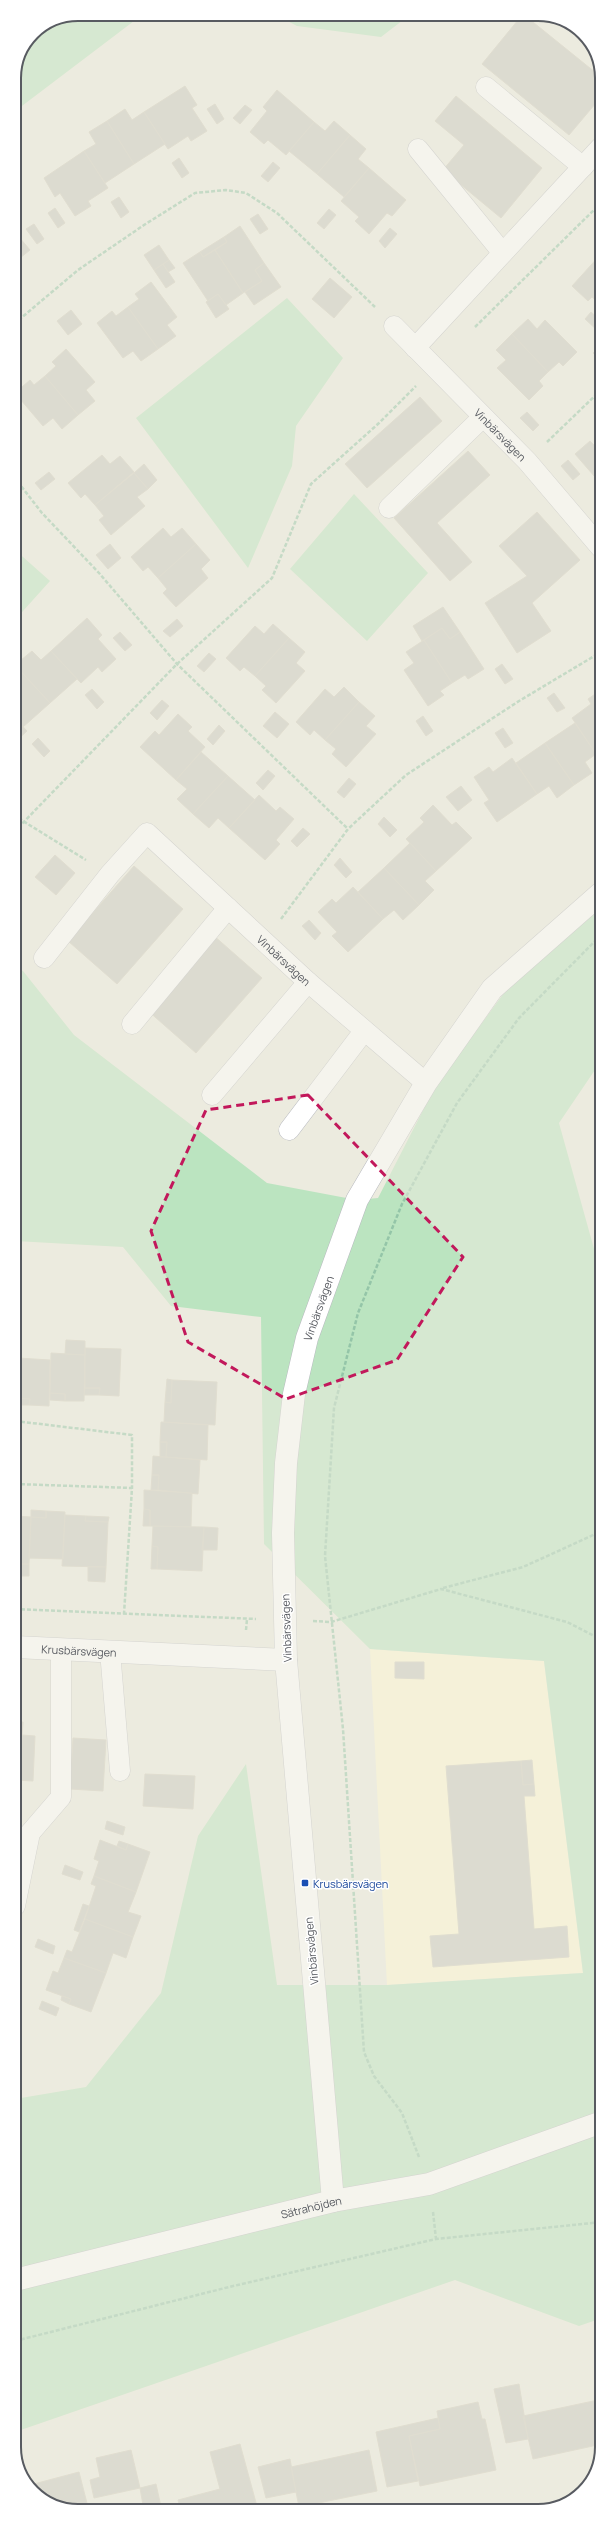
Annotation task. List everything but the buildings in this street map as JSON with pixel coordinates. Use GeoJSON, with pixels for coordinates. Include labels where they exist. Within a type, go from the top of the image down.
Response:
{"type":"FeatureCollection","features":[{"type":"Feature","properties":{"kind":"street","name":"Vinbärsvägen"},"geometry":{"type":"LineString","coordinates":[[333,2201],[286,1660],[283,1532],[286,1463],[294,1394],[307,1338],[358,1200],[426,1083],[492,990],[595,898]]}},
{"type":"Feature","properties":{"kind":"street","name":"Krusbärsvägen"},"geometry":{"type":"LineString","coordinates":[[21,1647],[286,1660]]}},
{"type":"Feature","properties":{"kind":"street","name":"Sätrahöjden"},"geometry":{"type":"LineString","coordinates":[[21,2279],[333,2201],[429,2184],[595,2125]]}},
{"type":"Feature","properties":{"kind":"lane"},"geometry":{"type":"LineString","coordinates":[[486,87],[583,166]]}},
{"type":"Feature","properties":{"kind":"lane"},"geometry":{"type":"LineString","coordinates":[[418,149],[502,252]]}},
{"type":"Feature","properties":{"kind":"lane"},"geometry":{"type":"LineString","coordinates":[[415,348],[502,252],[595,153]]}},
{"type":"Feature","properties":{"kind":"lane","name":"Vinbärsvägen"},"geometry":{"type":"LineString","coordinates":[[394,326],[527,461],[595,541]]}},
{"type":"Feature","properties":{"kind":"lane"},"geometry":{"type":"LineString","coordinates":[[389,508],[483,417]]}},
{"type":"Feature","properties":{"kind":"lane","name":"Vinbärsvägen"},"geometry":{"type":"LineString","coordinates":[[110,874],[147,832],[308,982],[426,1083]]}},
{"type":"Feature","properties":{"kind":"lane"},"geometry":{"type":"LineString","coordinates":[[44,958],[110,874]]}},
{"type":"Feature","properties":{"kind":"lane"},"geometry":{"type":"LineString","coordinates":[[132,1024],[228,908]]}},
{"type":"Feature","properties":{"kind":"lane"},"geometry":{"type":"LineString","coordinates":[[212,1095],[308,982]]}},
{"type":"Feature","properties":{"kind":"lane"},"geometry":{"type":"LineString","coordinates":[[289,1130],[364,1031]]}},
{"type":"Feature","properties":{"kind":"lane"},"geometry":{"type":"LineString","coordinates":[[21,1842],[22,1831],[61,1797],[61,1649]]}},
{"type":"Feature","properties":{"kind":"lane"},"geometry":{"type":"LineString","coordinates":[[110,1652],[120,1771]]}},
{"type":"Feature","properties":{"kind":"path"},"geometry":{"type":"LineString","coordinates":[[21,318],[78,270],[144,225],[195,193],[226,190],[246,193],[277,212],[394,326]]}},
{"type":"Feature","properties":{"kind":"path"},"geometry":{"type":"LineString","coordinates":[[473,329],[595,209]]}},
{"type":"Feature","properties":{"kind":"path"},"geometry":{"type":"LineString","coordinates":[[21,823],[177,664],[272,578],[311,484],[379,423],[434,367]]}},
{"type":"Feature","properties":{"kind":"path"},"geometry":{"type":"LineString","coordinates":[[527,461],[595,396]]}},
{"type":"Feature","properties":{"kind":"path"},"geometry":{"type":"LineString","coordinates":[[21,486],[42,513],[99,573],[177,664],[348,829]]}},
{"type":"Feature","properties":{"kind":"path"},"geometry":{"type":"LineString","coordinates":[[264,942],[348,829],[406,776],[519,701],[595,656]]}},
{"type":"Feature","properties":{"kind":"path"},"geometry":{"type":"LineString","coordinates":[[23,821],[110,874]]}},
{"type":"Feature","properties":{"kind":"path"},"geometry":{"type":"LineString","coordinates":[[436,2239],[429,2184],[402,2113],[374,2076],[364,2052],[343,1729],[325,1556],[334,1408],[358,1313],[402,1204],[457,1103],[519,1018],[595,941]]}},
{"type":"Feature","properties":{"kind":"path"},"geometry":{"type":"LineString","coordinates":[[21,1422],[132,1435],[132,1488],[124,1614]]}},
{"type":"Feature","properties":{"kind":"path"},"geometry":{"type":"LineString","coordinates":[[21,1484],[132,1488]]}},
{"type":"Feature","properties":{"kind":"path"},"geometry":{"type":"LineString","coordinates":[[21,1609],[331,1622],[441,1589],[523,1567],[595,1534]]}},
{"type":"Feature","properties":{"kind":"path"},"geometry":{"type":"LineString","coordinates":[[441,1589],[567,1622],[595,1636]]}},
{"type":"Feature","properties":{"kind":"path"},"geometry":{"type":"LineString","coordinates":[[21,2339],[229,2287],[436,2239],[595,2223]]}},
{"type":"Feature","properties":{"kind":"highlighted area"},"geometry":{"type":"Polygon","coordinates":[[[308,1095],[463,1257],[397,1360],[286,1399],[188,1342],[151,1231],[206,1110],[308,1095]]]}},
{"type":"Feature","properties":{"kind":"shaded area"},"geometry":{"type":"Polygon","coordinates":[[[370,1649],[544,1661],[583,1973],[387,1985],[370,1649]]]}},
{"type":"Feature","properties":{"kind":"green space"},"geometry":{"type":"Polygon","coordinates":[[[134,21],[21,107],[21,78],[25,56],[38,38],[47,31],[56,25],[67,22],[134,21]]]}},
{"type":"Feature","properties":{"kind":"green space"},"geometry":{"type":"Polygon","coordinates":[[[287,21],[402,21],[381,37],[297,26],[287,21]]]}},
{"type":"Feature","properties":{"kind":"green space"},"geometry":{"type":"Polygon","coordinates":[[[287,298],[343,358],[296,426],[292,466],[248,568],[136,418],[287,298]]]}},
{"type":"Feature","properties":{"kind":"green space"},"geometry":{"type":"Polygon","coordinates":[[[354,494],[428,573],[367,641],[290,569],[354,494]]]}},
{"type":"Feature","properties":{"kind":"green space"},"geometry":{"type":"Polygon","coordinates":[[[21,555],[50,581],[21,613],[21,555]]]}},
{"type":"Feature","properties":{"kind":"green space"},"geometry":{"type":"Polygon","coordinates":[[[595,889],[595,1070],[559,1123],[595,1252],[595,2320],[579,2326],[455,2280],[21,2430],[21,2098],[86,2087],[161,1993],[198,1836],[246,1764],[277,1985],[387,1985],[583,1973],[544,1661],[370,1649],[264,1544],[261,1317],[171,1306],[123,1247],[21,1241],[21,969],[74,1035],[267,1183],[357,1200],[378,1198],[435,1087],[540,944],[595,889]]]}},
{"type":"Feature","properties":{"kind":"place","name":"Krusbärsvägen"},"geometry":{"type":"Point","coordinates":[305,1883]}}]}
